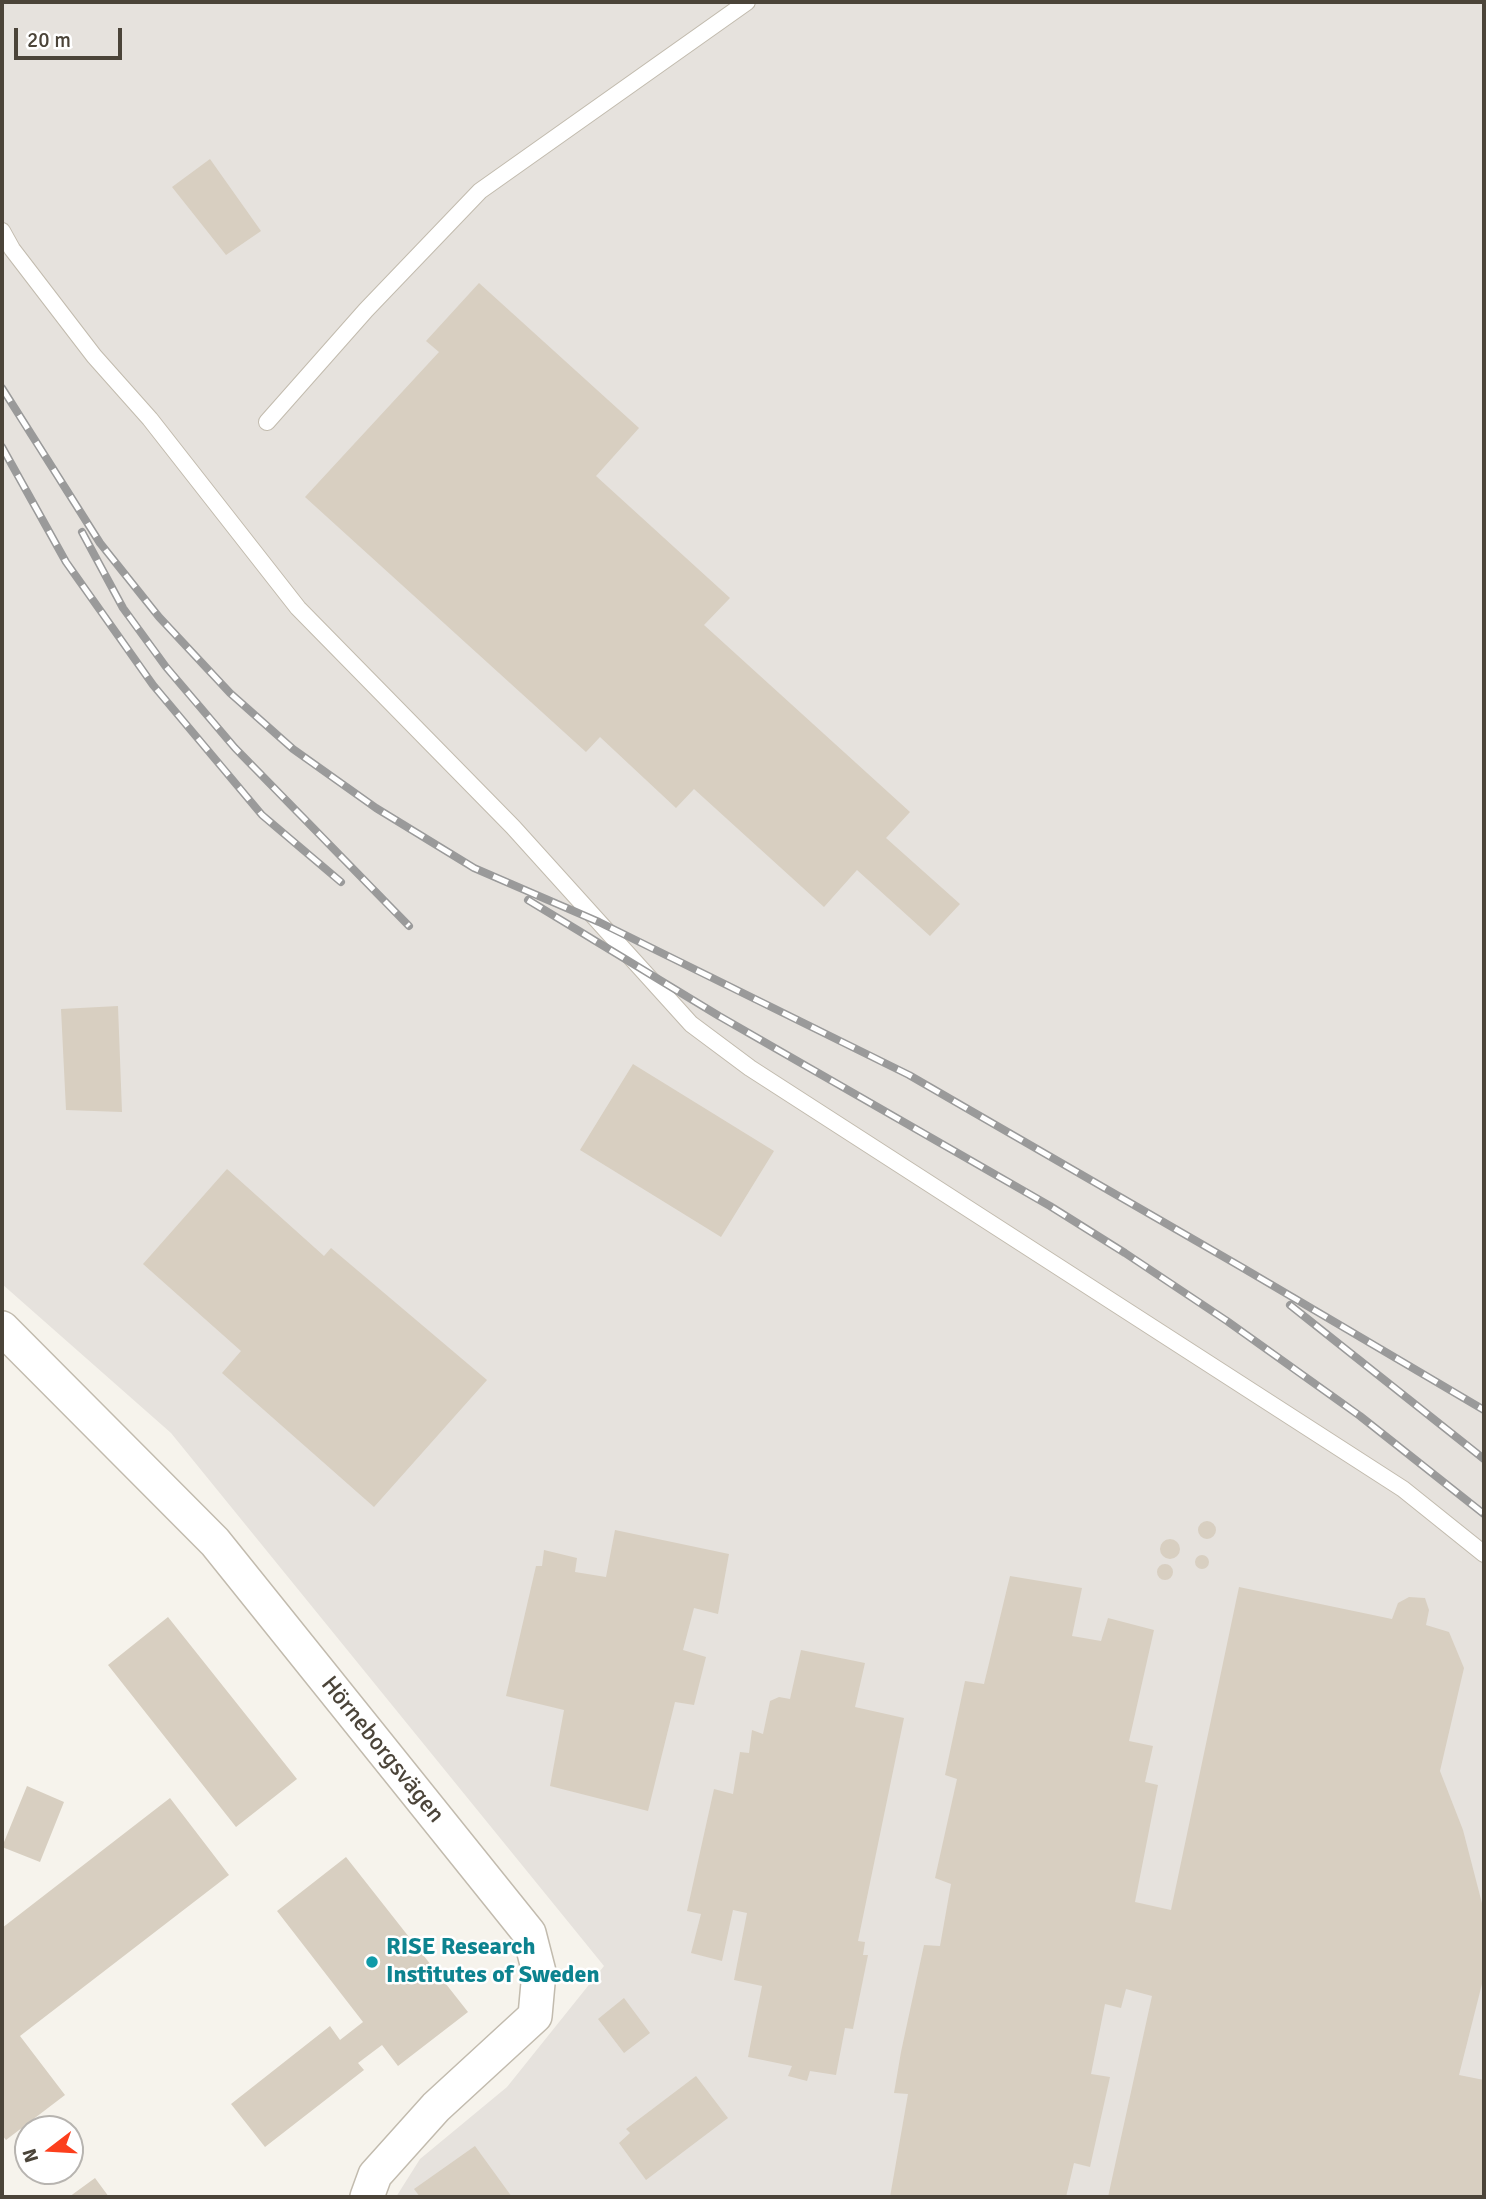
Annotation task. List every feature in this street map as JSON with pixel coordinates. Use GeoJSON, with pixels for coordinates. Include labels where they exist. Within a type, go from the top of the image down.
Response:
{"type":"FeatureCollection","features":[{"type":"Feature","properties":{"kind":"street","name":"Hörneborgsvägen"},"geometry":{"type":"LineString","coordinates":[[2,1328],[215,1542],[529,1933],[539,1972],[534,2016],[436,2107],[375,2175],[367,2197]]}},
{"type":"Feature","properties":{"kind":"lane"},"geometry":{"type":"LineString","coordinates":[[267,422],[366,310],[480,191],[747,2]]}},
{"type":"Feature","properties":{"kind":"lane"},"geometry":{"type":"LineString","coordinates":[[2,232],[94,356],[150,419],[299,608],[513,827],[691,1024],[750,1068],[1403,1489],[1484,1554]]}},
{"type":"Feature","properties":{"kind":"shaded area"},"geometry":{"type":"Polygon","coordinates":[[[2,2],[1484,2],[1484,2197],[396,2197],[420,2159],[507,2087],[604,1966],[171,1433],[2,1284],[2,2]]]}},
{"type":"Feature","properties":{"kind":"building"},"geometry":{"type":"Polygon","coordinates":[[[210,159],[261,231],[226,255],[172,187],[210,159]]]}},
{"type":"Feature","properties":{"kind":"building"},"geometry":{"type":"Polygon","coordinates":[[[479,283],[639,428],[596,476],[730,598],[704,625],[910,812],[886,838],[960,904],[930,936],[857,870],[824,907],[694,789],[676,808],[600,737],[586,752],[305,497],[439,352],[426,341],[479,283]]]}},
{"type":"Feature","properties":{"kind":"building"},"geometry":{"type":"Polygon","coordinates":[[[118,1006],[122,1112],[66,1110],[61,1009],[118,1006]]]}},
{"type":"Feature","properties":{"kind":"building"},"geometry":{"type":"Polygon","coordinates":[[[633,1064],[774,1151],[721,1237],[580,1150],[633,1064]]]}},
{"type":"Feature","properties":{"kind":"building"},"geometry":{"type":"Polygon","coordinates":[[[227,1169],[324,1256],[331,1248],[487,1380],[374,1507],[222,1373],[241,1351],[143,1264],[227,1169]]]}},
{"type":"Feature","properties":{"kind":"building"},"geometry":{"type":"Polygon","coordinates":[[[1207,1521],[1213,1524],[1216,1530],[1213,1536],[1207,1539],[1201,1536],[1198,1530],[1201,1524],[1207,1521]]]}},
{"type":"Feature","properties":{"kind":"building"},"geometry":{"type":"Polygon","coordinates":[[[615,1530],[729,1554],[718,1614],[694,1608],[683,1650],[706,1657],[694,1705],[675,1702],[648,1811],[550,1786],[564,1710],[506,1696],[536,1566],[542,1566],[544,1550],[577,1558],[575,1572],[606,1577],[615,1530]]]}},
{"type":"Feature","properties":{"kind":"building"},"geometry":{"type":"Polygon","coordinates":[[[1170,1539],[1177,1542],[1180,1549],[1177,1556],[1170,1559],[1163,1556],[1160,1549],[1163,1542],[1170,1539]]]}},
{"type":"Feature","properties":{"kind":"building"},"geometry":{"type":"Polygon","coordinates":[[[1202,1555],[1207,1557],[1207,1567],[1202,1569],[1197,1567],[1195,1562],[1197,1557],[1202,1555]]]}},
{"type":"Feature","properties":{"kind":"building"},"geometry":{"type":"Polygon","coordinates":[[[1162,1564],[1168,1564],[1173,1572],[1171,1578],[1162,1580],[1157,1575],[1157,1569],[1162,1564]]]}},
{"type":"Feature","properties":{"kind":"building"},"geometry":{"type":"Polygon","coordinates":[[[1010,1576],[1082,1588],[1072,1636],[1101,1641],[1108,1618],[1154,1630],[1129,1741],[1153,1746],[1145,1782],[1158,1785],[1135,1902],[1171,1910],[1239,1587],[1392,1619],[1398,1603],[1409,1597],[1425,1598],[1429,1610],[1426,1625],[1449,1632],[1464,1668],[1440,1771],[1463,1830],[1484,1911],[1484,1976],[1459,2075],[1484,2080],[1484,2197],[1108,2197],[1152,1996],[1126,1989],[1121,2008],[1105,2004],[1091,2074],[1110,2077],[1090,2167],[1074,2163],[1066,2197],[890,2197],[908,2094],[894,2093],[901,2052],[924,1945],[940,1946],[951,1884],[935,1878],[957,1779],[945,1775],[965,1681],[984,1684],[1010,1576]]]}},
{"type":"Feature","properties":{"kind":"building"},"geometry":{"type":"Polygon","coordinates":[[[168,1617],[297,1779],[236,1827],[108,1665],[168,1617]]]}},
{"type":"Feature","properties":{"kind":"building"},"geometry":{"type":"Polygon","coordinates":[[[801,1650],[865,1663],[855,1707],[904,1718],[858,1941],[865,1942],[863,1955],[868,1955],[853,2029],[845,2028],[836,2075],[810,2071],[807,2081],[788,2076],[792,2066],[748,2057],[762,1986],[734,1980],[747,1913],[733,1910],[722,1961],[691,1953],[701,1914],[687,1911],[714,1789],[733,1794],[740,1752],[749,1753],[752,1730],[763,1734],[770,1701],[779,1697],[790,1699],[801,1650]]]}},
{"type":"Feature","properties":{"kind":"building"},"geometry":{"type":"Polygon","coordinates":[[[27,1786],[64,1802],[40,1862],[2,1847],[27,1786]]]}},
{"type":"Feature","properties":{"kind":"building"},"geometry":{"type":"Polygon","coordinates":[[[170,1798],[229,1875],[20,2036],[65,2095],[39,2115],[14,2115],[14,2134],[6,2140],[2,2135],[2,1928],[170,1798]]]}},
{"type":"Feature","properties":{"kind":"building","name":"RISE Research Institutes of Sweden"},"geometry":{"type":"Polygon","coordinates":[[[346,1857],[468,2012],[398,2066],[382,2045],[358,2063],[364,2070],[265,2147],[231,2104],[330,2026],[340,2040],[363,2022],[277,1911],[346,1857]]]}},
{"type":"Feature","properties":{"kind":"building"},"geometry":{"type":"Polygon","coordinates":[[[624,1998],[650,2033],[624,2053],[598,2019],[624,1998]]]}},
{"type":"Feature","properties":{"kind":"building"},"geometry":{"type":"Polygon","coordinates":[[[696,2076],[728,2118],[646,2180],[619,2143],[630,2133],[626,2129],[696,2076]]]}},
{"type":"Feature","properties":{"kind":"building"},"geometry":{"type":"Polygon","coordinates":[[[475,2146],[512,2197],[420,2197],[414,2189],[475,2146]]]}},
{"type":"Feature","properties":{"kind":"building"},"geometry":{"type":"Polygon","coordinates":[[[95,2178],[109,2197],[69,2197],[95,2178]]]}},
{"type":"Feature","properties":{"kind":"railway"},"geometry":{"type":"LineString","coordinates":[[2,388],[100,543],[159,617],[230,693],[293,749],[376,808],[474,868],[599,922],[909,1075],[1484,1410]]}},
{"type":"Feature","properties":{"kind":"railway"},"geometry":{"type":"LineString","coordinates":[[2,447],[66,562],[153,685],[262,815],[341,882]]}},
{"type":"Feature","properties":{"kind":"railway"},"geometry":{"type":"LineString","coordinates":[[82,532],[123,608],[166,667],[235,748],[409,926]]}},
{"type":"Feature","properties":{"kind":"railway"},"geometry":{"type":"LineString","coordinates":[[528,900],[719,1016],[1050,1206],[1125,1253],[1227,1321],[1360,1416],[1484,1514]]}},
{"type":"Feature","properties":{"kind":"railway"},"geometry":{"type":"LineString","coordinates":[[1290,1305],[1484,1459]]}},
{"type":"Feature","properties":{"kind":"place","name":"RISE Research Institutes of Sweden"},"geometry":{"type":"Point","coordinates":[372,1962]}}]}
